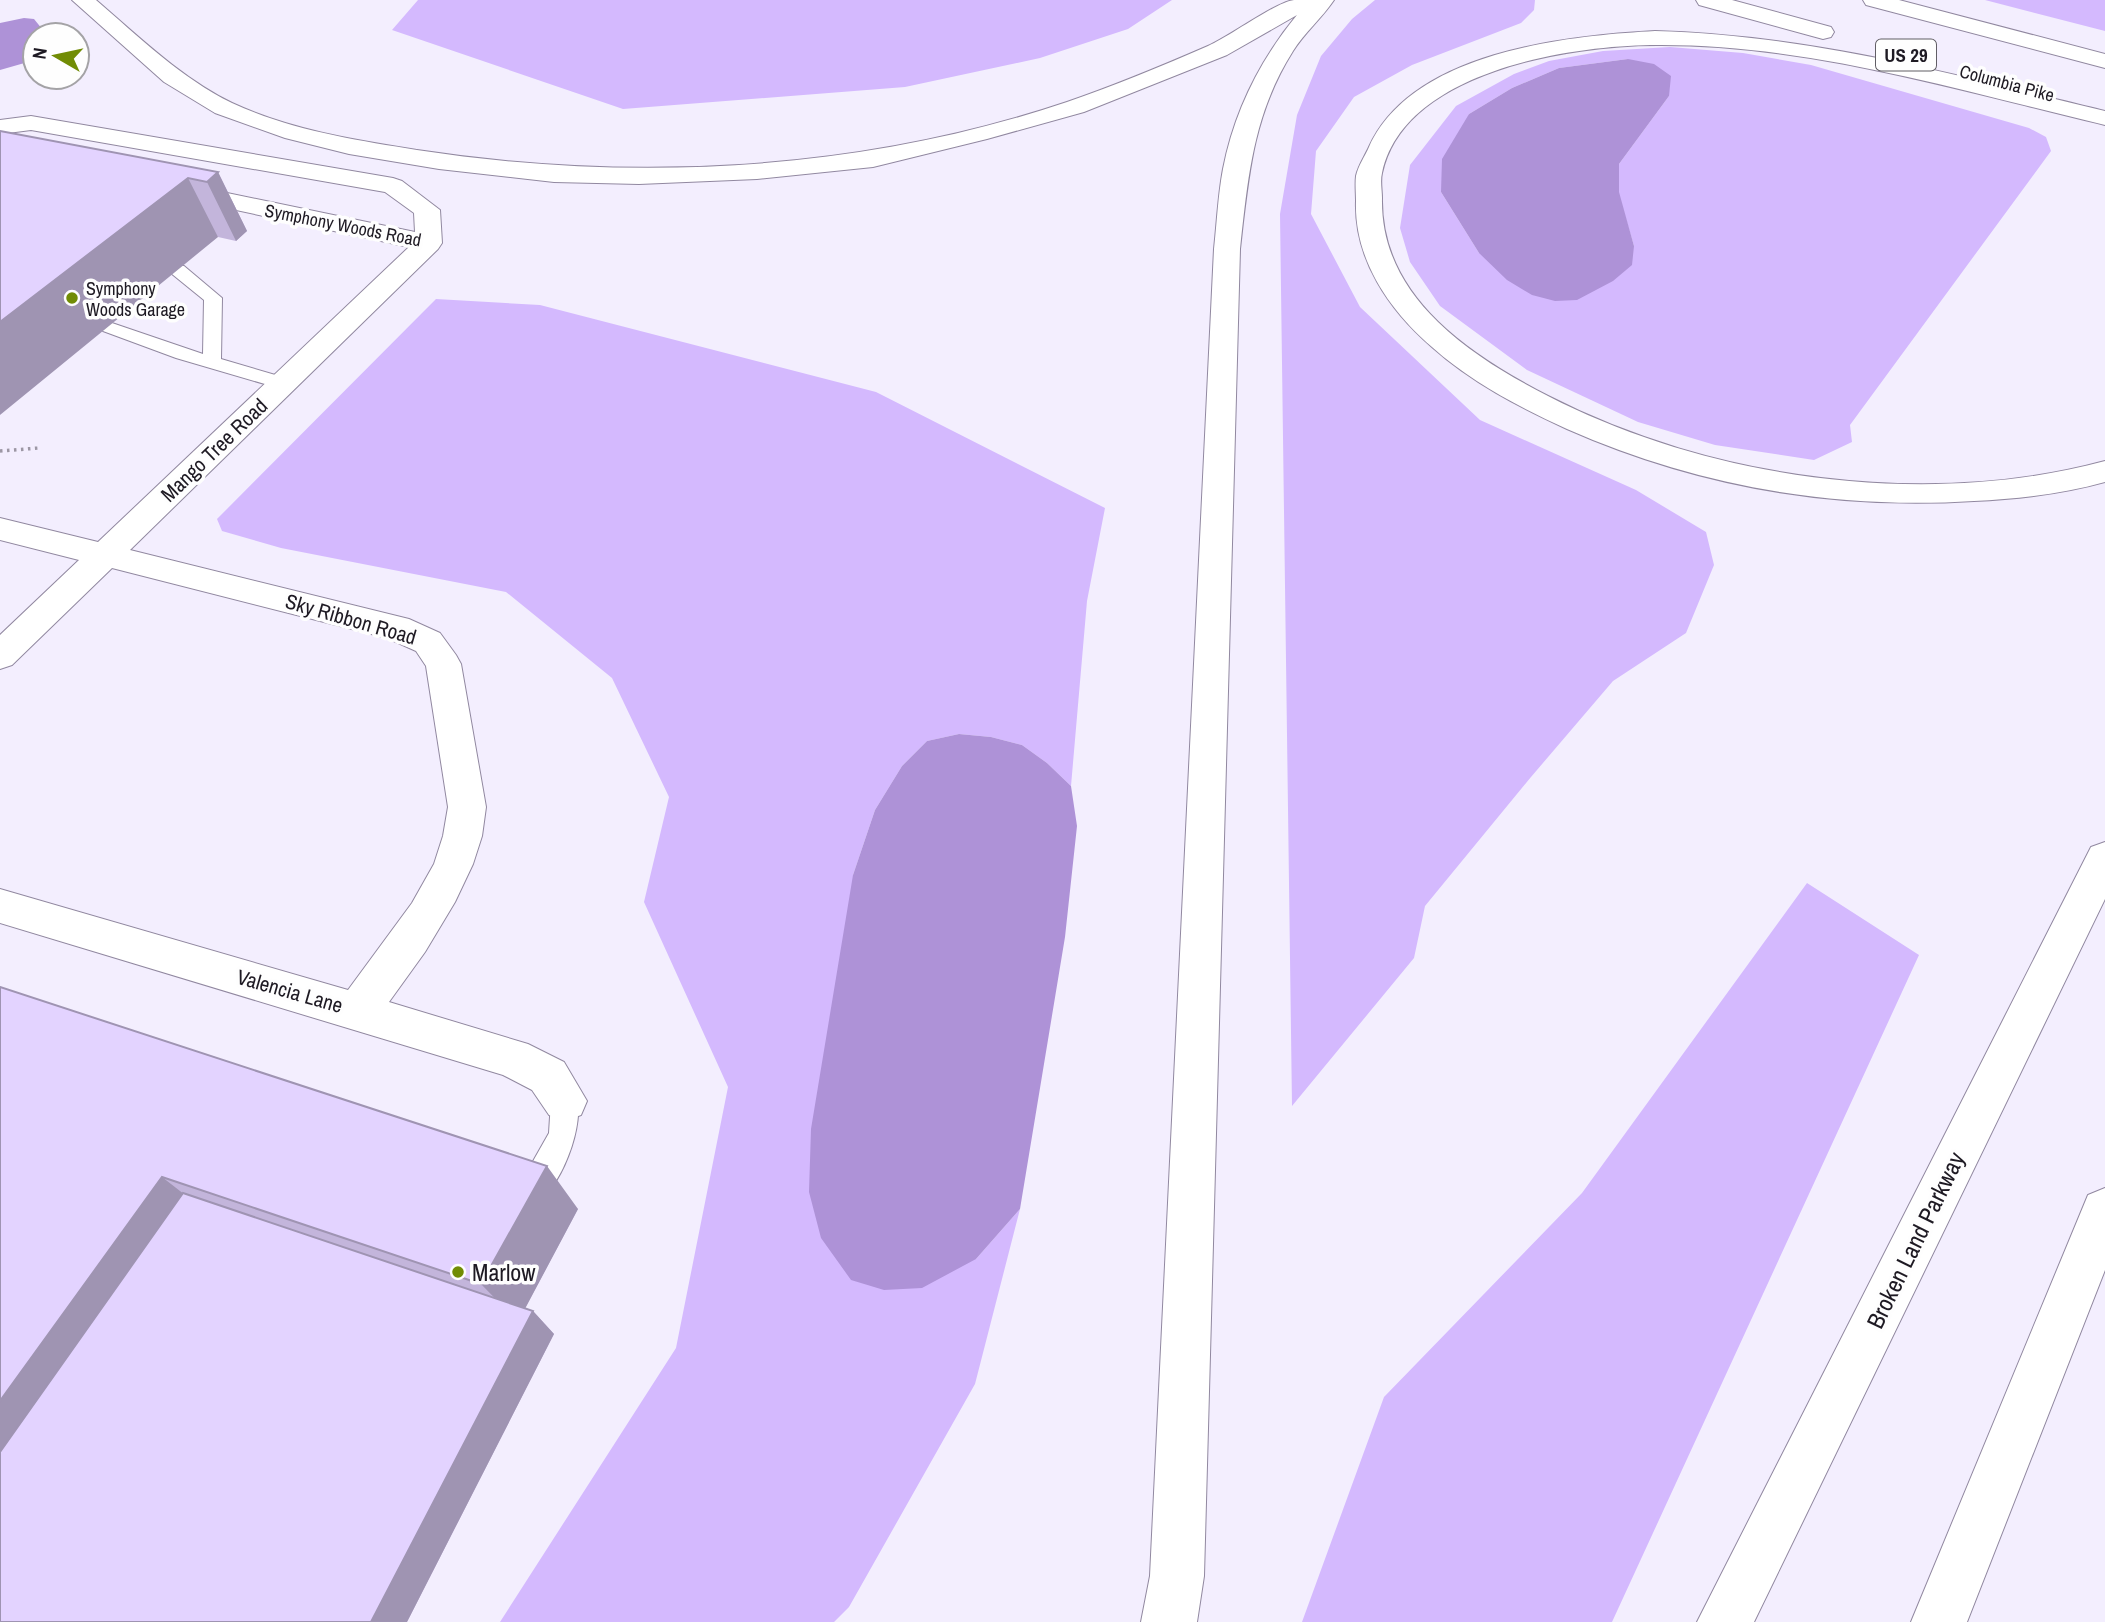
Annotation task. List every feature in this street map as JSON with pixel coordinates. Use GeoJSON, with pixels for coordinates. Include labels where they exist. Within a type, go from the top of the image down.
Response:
{"type":"FeatureCollection","features":[{"type":"Feature","properties":{"kind":"main road"},"geometry":{"type":"LineString","coordinates":[[83,0],[172,77],[224,108],[294,133],[349,147],[439,161],[554,174],[639,176],[757,170],[873,159],[978,134],[1075,107],[1219,50],[1307,0]]}},
{"type":"Feature","properties":{"kind":"main road"},"geometry":{"type":"LineString","coordinates":[[1169,1622],[1177,1576],[1227,249],[1238,159],[1255,102],[1280,51],[1323,0]]}},
{"type":"Feature","properties":{"kind":"main road","name":"Columbia Pike"},"geometry":{"type":"LineString","coordinates":[[1707,0],[2105,110]]}},
{"type":"Feature","properties":{"kind":"main road","name":"US 29"},"geometry":{"type":"LineString","coordinates":[[1874,0],[2105,61]]}},
{"type":"Feature","properties":{"kind":"main road"},"geometry":{"type":"LineString","coordinates":[[2105,118],[1852,59],[1782,46],[1682,38],[1602,41],[1547,49],[1493,62],[1447,81],[1412,106],[1387,133],[1371,163],[1364,196],[1370,232],[1383,270],[1409,307],[1442,342],[1541,405],[1607,436],[1689,465],[1770,483],[1850,492],[1936,495],[2017,488],[2105,471]]}},
{"type":"Feature","properties":{"kind":"main road","name":"Symphony Woods Road"},"geometry":{"type":"LineString","coordinates":[[0,127],[31,123],[393,186],[427,210],[429,243],[161,187]]}},
{"type":"Feature","properties":{"kind":"main road","name":"Mango Tree Road"},"geometry":{"type":"LineString","coordinates":[[0,656],[429,243]]}},
{"type":"Feature","properties":{"kind":"main road","name":"Sky Ribbon Road"},"geometry":{"type":"LineString","coordinates":[[0,529],[397,628],[428,642],[443,664],[467,807],[465,829],[446,885],[358,1011]]}},
{"type":"Feature","properties":{"kind":"main road","name":"Broken Land Parkway"},"geometry":{"type":"LineString","coordinates":[[1725,1622],[2105,858]]}},
{"type":"Feature","properties":{"kind":"main road","name":"Valencia Lane"},"geometry":{"type":"LineString","coordinates":[[0,905],[513,1058],[548,1076],[565,1101]]}},
{"type":"Feature","properties":{"kind":"main road"},"geometry":{"type":"LineString","coordinates":[[1939,1622],[2105,1211]]}},
{"type":"Feature","properties":{"kind":"lane"},"geometry":{"type":"LineString","coordinates":[[178,270],[213,298],[212,362]]}},
{"type":"Feature","properties":{"kind":"lane"},"geometry":{"type":"LineString","coordinates":[[108,327],[282,383]]}},
{"type":"Feature","properties":{"kind":"lane"},"geometry":{"type":"LineString","coordinates":[[530,1193],[563,1134],[565,1101]]}},
{"type":"Feature","properties":{"kind":"path"},"geometry":{"type":"LineString","coordinates":[[0,452],[39,448]]}},
{"type":"Feature","properties":{"kind":"shaded area"},"geometry":{"type":"Polygon","coordinates":[[[418,0],[1172,0],[1128,29],[1040,58],[905,87],[623,109],[392,30],[418,0]]]}},
{"type":"Feature","properties":{"kind":"shaded area"},"geometry":{"type":"Polygon","coordinates":[[[1375,0],[1535,0],[1534,10],[1521,23],[1412,65],[1354,97],[1316,151],[1311,214],[1360,307],[1480,420],[1636,490],[1706,532],[1714,565],[1686,633],[1613,681],[1531,777],[1425,906],[1414,958],[1292,1106],[1280,214],[1297,115],[1321,56],[1352,19],[1375,0]]]}},
{"type":"Feature","properties":{"kind":"shaded area"},"geometry":{"type":"Polygon","coordinates":[[[1985,0],[2105,0],[2105,31],[1985,0]]]}},
{"type":"Feature","properties":{"kind":"shaded area"},"geometry":{"type":"Polygon","coordinates":[[[24,18],[36,21],[21,21],[21,64],[0,70],[0,23],[24,18]]]}},
{"type":"Feature","properties":{"kind":"shaded area"},"geometry":{"type":"Polygon","coordinates":[[[1670,47],[1743,53],[1811,65],[2029,128],[2046,137],[2051,151],[1850,425],[1852,442],[1814,460],[1715,445],[1638,422],[1527,370],[1440,306],[1410,262],[1400,228],[1410,165],[1456,106],[1514,74],[1549,61],[1603,51],[1670,47]],[[1628,59],[1559,68],[1512,88],[1469,114],[1441,192],[1479,253],[1634,246],[1618,192],[1619,164],[1669,96],[1628,59]]]}},
{"type":"Feature","properties":{"kind":"shaded area"},"geometry":{"type":"Polygon","coordinates":[[[1628,59],[1654,64],[1671,76],[1669,96],[1619,164],[1619,192],[1634,246],[1632,265],[1613,281],[1577,300],[1555,301],[1532,295],[1507,280],[1479,253],[1441,192],[1442,159],[1469,114],[1512,88],[1559,68],[1628,59]]]}},
{"type":"Feature","properties":{"kind":"shaded area"},"geometry":{"type":"Polygon","coordinates":[[[436,299],[540,305],[876,392],[1105,508],[1087,601],[1071,786],[1047,763],[1022,745],[991,737],[959,734],[927,741],[902,766],[875,810],[853,875],[976,1259],[1020,1209],[975,1384],[849,1607],[834,1622],[500,1622],[676,1348],[728,1087],[644,902],[669,797],[612,678],[506,592],[281,548],[222,531],[217,519],[436,299]]]}},
{"type":"Feature","properties":{"kind":"shaded area"},"geometry":{"type":"Polygon","coordinates":[[[959,734],[991,737],[1022,745],[1047,763],[1071,786],[1077,826],[1065,937],[1020,1209],[976,1259],[922,1288],[884,1290],[851,1280],[821,1238],[809,1192],[811,1129],[853,875],[875,810],[902,766],[927,741],[959,734]]]}},
{"type":"Feature","properties":{"kind":"shaded area"},"geometry":{"type":"Polygon","coordinates":[[[1807,883],[1919,955],[1612,1622],[1302,1622],[1384,1397],[1582,1193],[1807,883]]]}},
{"type":"Feature","properties":{"kind":"building"},"geometry":{"type":"Polygon","coordinates":[[[0,131],[218,172],[207,182],[188,178],[0,322],[0,131]]]}},
{"type":"Feature","properties":{"kind":"building","name":"Marlow"},"geometry":{"type":"Polygon","coordinates":[[[0,987],[547,1166],[481,1284],[162,1177],[0,1401],[0,987]]]}},
{"type":"Feature","properties":{"kind":"building"},"geometry":{"type":"Polygon","coordinates":[[[183,1193],[533,1311],[371,1622],[0,1622],[0,1452],[183,1193]]]}},
{"type":"Feature","properties":{"kind":"place","name":"Symphony Woods Garage"},"geometry":{"type":"Point","coordinates":[72,298]}},
{"type":"Feature","properties":{"kind":"place","name":"Marlow"},"geometry":{"type":"Point","coordinates":[458,1272]}}]}
